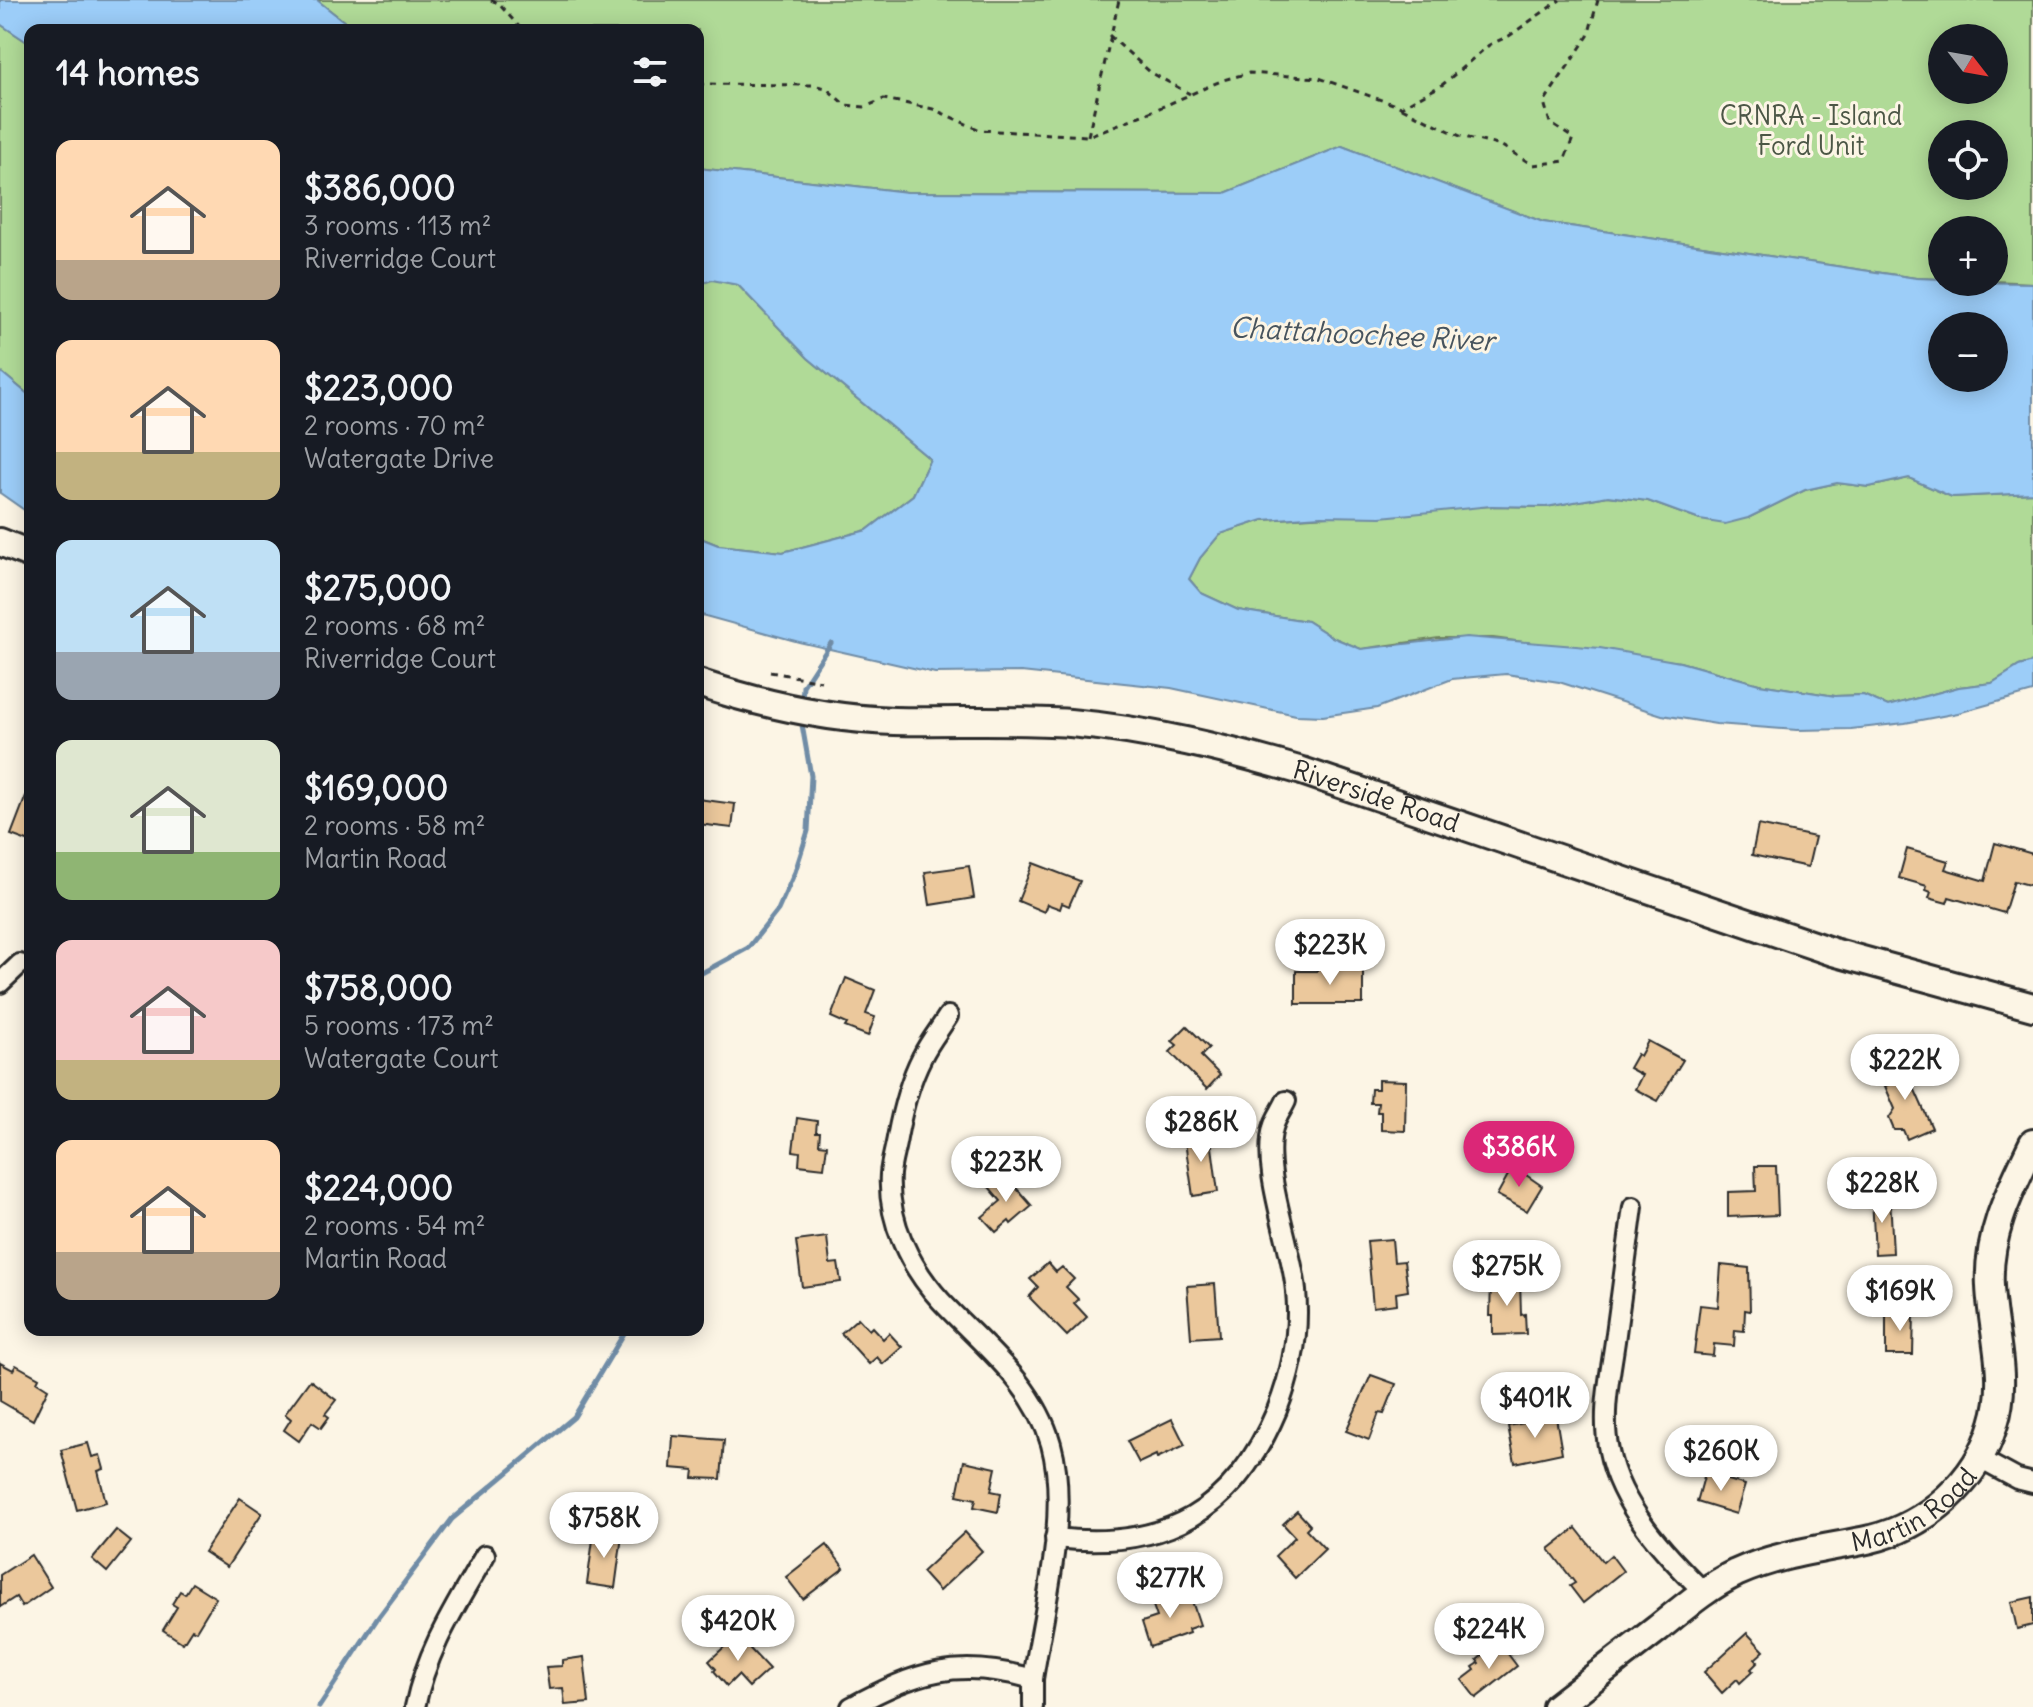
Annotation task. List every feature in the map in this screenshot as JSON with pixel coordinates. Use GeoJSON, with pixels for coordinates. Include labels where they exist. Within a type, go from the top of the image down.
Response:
{"type":"FeatureCollection","features":[{"type":"Feature","properties":{"kind":"street"},"geometry":{"type":"LineString","coordinates":[[0,542],[24,552]]}},
{"type":"Feature","properties":{"kind":"street","name":"Riverside Road"},"geometry":{"type":"LineString","coordinates":[[704,685],[819,714],[893,721],[998,720],[1072,724],[1152,734],[1228,750],[1302,771],[1833,952],[2033,1007]]}},
{"type":"Feature","properties":{"kind":"street"},"geometry":{"type":"LineString","coordinates":[[0,983],[20,964]]}},
{"type":"Feature","properties":{"kind":"street"},"geometry":{"type":"LineString","coordinates":[[948,1016],[922,1056],[902,1111],[890,1175],[893,1214],[903,1245],[923,1280],[1011,1371],[1038,1410],[1050,1442],[1057,1472],[1059,1505],[1033,1679],[1033,1707]]}},
{"type":"Feature","properties":{"kind":"street"},"geometry":{"type":"LineString","coordinates":[[1055,1538],[1119,1540],[1178,1525],[1228,1490],[1265,1439],[1288,1383],[1297,1331],[1296,1289],[1270,1156],[1273,1128],[1286,1101]]}},
{"type":"Feature","properties":{"kind":"street","name":"Martin Road"},"geometry":{"type":"LineString","coordinates":[[1556,1707],[1704,1592],[1735,1574],[1774,1558],[1873,1538],[1909,1525],[1949,1497],[1967,1478],[1980,1459],[1994,1425],[2001,1388],[2001,1359],[1990,1286],[1994,1238],[2006,1201],[2033,1143]]}},
{"type":"Feature","properties":{"kind":"street"},"geometry":{"type":"LineString","coordinates":[[1633,1207],[1606,1407],[1609,1452],[1617,1478],[1634,1513],[1704,1592]]}},
{"type":"Feature","properties":{"kind":"street"},"geometry":{"type":"LineString","coordinates":[[1980,1459],[2017,1479],[2033,1483]]}},
{"type":"Feature","properties":{"kind":"street"},"geometry":{"type":"LineString","coordinates":[[415,1707],[421,1676],[435,1641],[485,1555]]}},
{"type":"Feature","properties":{"kind":"street"},"geometry":{"type":"LineString","coordinates":[[851,1707],[888,1687],[949,1668],[1011,1673],[1033,1679]]}},
{"type":"Feature","properties":{"kind":"path"},"geometry":{"type":"LineString","coordinates":[[491,0],[498,3],[517,24]]}},
{"type":"Feature","properties":{"kind":"path"},"geometry":{"type":"LineString","coordinates":[[1088,136],[1119,0]]}},
{"type":"Feature","properties":{"kind":"path"},"geometry":{"type":"LineString","coordinates":[[1401,107],[1442,85],[1489,45],[1509,36],[1560,0]]}},
{"type":"Feature","properties":{"kind":"path"},"geometry":{"type":"LineString","coordinates":[[704,84],[813,85],[826,88],[845,105],[865,107],[884,99],[933,109],[980,130],[1088,136],[1223,80],[1249,73],[1319,78],[1401,107],[1460,136],[1502,146],[1533,165],[1564,161],[1573,138],[1550,123],[1544,102],[1588,36],[1598,0]]}},
{"type":"Feature","properties":{"kind":"path"},"geometry":{"type":"LineString","coordinates":[[1109,35],[1150,72],[1190,94]]}},
{"type":"Feature","properties":{"kind":"path"},"geometry":{"type":"LineString","coordinates":[[770,672],[821,681]]}},
{"type":"Feature","properties":{"kind":"green space","name":"CRNRA - Island Ford Unit"},"geometry":{"type":"Polygon","coordinates":[[[317,0],[2033,0],[2033,283],[2008,282],[2008,216],[1928,216],[1928,278],[1543,222],[1342,146],[1225,193],[907,192],[704,169],[704,24],[347,24],[317,0]]]}},
{"type":"Feature","properties":{"kind":"green space"},"geometry":{"type":"Polygon","coordinates":[[[0,24],[24,40],[24,391],[0,371],[0,24]]]}},
{"type":"Feature","properties":{"kind":"green space"},"geometry":{"type":"Polygon","coordinates":[[[712,279],[738,285],[808,358],[930,459],[913,495],[867,530],[783,552],[718,545],[704,539],[704,282],[712,279]]]}},
{"type":"Feature","properties":{"kind":"green space"},"geometry":{"type":"Polygon","coordinates":[[[1909,478],[1952,497],[2033,493],[2033,662],[2019,666],[1992,683],[1959,687],[1888,706],[1863,695],[1835,696],[1759,684],[1680,662],[1493,638],[1439,638],[1361,649],[1332,637],[1307,621],[1238,610],[1201,593],[1189,579],[1200,558],[1220,534],[1263,520],[1491,506],[1546,507],[1608,496],[1648,501],[1700,520],[1748,518],[1805,490],[1837,483],[1869,487],[1909,478]]]}},
{"type":"Feature","properties":{"kind":"water"},"geometry":{"type":"Polygon","coordinates":[[[0,0],[317,0],[347,24],[24,24],[24,40],[0,24],[0,0]]]}},
{"type":"Feature","properties":{"kind":"water","name":"Chattahoochee River"},"geometry":{"type":"Polygon","coordinates":[[[1342,146],[1543,222],[1928,278],[1928,296],[2008,296],[2008,283],[2033,283],[2033,493],[1952,497],[1909,478],[1869,487],[1837,483],[1805,490],[1748,518],[1725,524],[1700,520],[1648,501],[1608,496],[1546,507],[1491,506],[1381,517],[1321,516],[1263,520],[1220,534],[1200,558],[1189,579],[1201,593],[1238,610],[1307,621],[1332,637],[1361,649],[1466,637],[1600,648],[1680,662],[1759,684],[1835,696],[1863,695],[1888,706],[1959,687],[1992,683],[2019,666],[2033,662],[2033,692],[1958,713],[1905,723],[1851,729],[1797,730],[1716,724],[1662,715],[1559,682],[1506,674],[1452,679],[1377,708],[1323,716],[1296,715],[1171,688],[1021,672],[935,673],[799,642],[704,616],[704,539],[718,545],[783,552],[867,530],[913,495],[930,459],[808,358],[738,285],[712,280],[704,283],[704,169],[907,192],[1225,193],[1342,146]]]}},
{"type":"Feature","properties":{"kind":"water"},"geometry":{"type":"Polygon","coordinates":[[[0,371],[24,391],[24,510],[0,493],[0,371]]]}},
{"type":"Feature","properties":{"kind":"building"},"geometry":{"type":"Polygon","coordinates":[[[704,800],[735,804],[732,828],[704,825],[704,800]]]}},
{"type":"Feature","properties":{"kind":"building"},"geometry":{"type":"Polygon","coordinates":[[[24,801],[24,840],[11,835],[24,801]]]}},
{"type":"Feature","properties":{"kind":"building"},"geometry":{"type":"Polygon","coordinates":[[[1758,825],[1815,837],[1808,867],[1752,855],[1758,825]]]}},
{"type":"Feature","properties":{"kind":"building"},"geometry":{"type":"Polygon","coordinates":[[[1995,843],[2033,854],[2033,886],[2014,881],[2004,913],[1949,897],[1947,903],[1929,898],[1931,892],[1926,890],[1927,886],[1899,878],[1907,849],[1948,861],[1945,869],[1985,881],[1995,843]]]}},
{"type":"Feature","properties":{"kind":"building"},"geometry":{"type":"Polygon","coordinates":[[[1033,863],[1080,881],[1069,906],[1062,903],[1060,909],[1047,904],[1044,912],[1018,901],[1033,863]]]}},
{"type":"Feature","properties":{"kind":"building"},"geometry":{"type":"Polygon","coordinates":[[[969,866],[974,898],[930,905],[925,872],[969,866]]]}},
{"type":"Feature","properties":{"kind":"building"},"geometry":{"type":"Polygon","coordinates":[[[1317,967],[1363,970],[1363,1004],[1296,1004],[1296,971],[1317,971],[1317,967]]]}},
{"type":"Feature","properties":{"kind":"building"},"geometry":{"type":"Polygon","coordinates":[[[846,978],[875,990],[866,1014],[875,1017],[868,1036],[845,1027],[847,1024],[831,1017],[846,978]]]}},
{"type":"Feature","properties":{"kind":"building"},"geometry":{"type":"Polygon","coordinates":[[[1187,1026],[1209,1048],[1201,1056],[1220,1075],[1207,1089],[1170,1052],[1177,1045],[1172,1041],[1187,1026]]]}},
{"type":"Feature","properties":{"kind":"building"},"geometry":{"type":"Polygon","coordinates":[[[1648,1041],[1683,1060],[1658,1101],[1635,1089],[1642,1075],[1629,1068],[1648,1041]]]}},
{"type":"Feature","properties":{"kind":"building"},"geometry":{"type":"Polygon","coordinates":[[[1901,1059],[1932,1128],[1907,1139],[1903,1130],[1894,1130],[1889,1118],[1895,1109],[1885,1086],[1890,1084],[1883,1068],[1901,1059]]]}},
{"type":"Feature","properties":{"kind":"building"},"geometry":{"type":"Polygon","coordinates":[[[1378,1080],[1406,1081],[1405,1131],[1381,1130],[1378,1103],[1370,1103],[1371,1089],[1378,1089],[1378,1080]]]}},
{"type":"Feature","properties":{"kind":"building"},"geometry":{"type":"Polygon","coordinates":[[[797,1118],[817,1121],[819,1144],[827,1145],[824,1168],[799,1165],[800,1152],[793,1151],[797,1118]]]}},
{"type":"Feature","properties":{"kind":"building"},"geometry":{"type":"Polygon","coordinates":[[[1210,1132],[1218,1192],[1193,1196],[1184,1135],[1210,1132]]]}},
{"type":"Feature","properties":{"kind":"building"},"geometry":{"type":"Polygon","coordinates":[[[1513,1166],[1542,1186],[1527,1211],[1497,1195],[1513,1166]]]}},
{"type":"Feature","properties":{"kind":"building"},"geometry":{"type":"Polygon","coordinates":[[[1755,1166],[1776,1166],[1778,1215],[1728,1217],[1728,1192],[1756,1191],[1755,1166]]]}},
{"type":"Feature","properties":{"kind":"building"},"geometry":{"type":"Polygon","coordinates":[[[1004,1174],[1032,1206],[996,1232],[982,1217],[1001,1201],[989,1187],[1004,1174]]]}},
{"type":"Feature","properties":{"kind":"building"},"geometry":{"type":"Polygon","coordinates":[[[1890,1196],[1893,1253],[1875,1254],[1872,1197],[1890,1196]]]}},
{"type":"Feature","properties":{"kind":"building"},"geometry":{"type":"Polygon","coordinates":[[[827,1237],[830,1264],[838,1263],[841,1282],[802,1287],[796,1241],[827,1237]]]}},
{"type":"Feature","properties":{"kind":"building"},"geometry":{"type":"Polygon","coordinates":[[[1392,1239],[1394,1262],[1404,1261],[1408,1291],[1396,1293],[1397,1304],[1373,1307],[1367,1241],[1392,1239]]]}},
{"type":"Feature","properties":{"kind":"building"},"geometry":{"type":"Polygon","coordinates":[[[1048,1263],[1056,1272],[1062,1267],[1074,1279],[1066,1287],[1078,1299],[1074,1303],[1087,1317],[1067,1336],[1029,1297],[1038,1287],[1030,1279],[1048,1263]]]}},
{"type":"Feature","properties":{"kind":"building"},"geometry":{"type":"Polygon","coordinates":[[[1721,1265],[1749,1268],[1750,1311],[1745,1310],[1744,1331],[1735,1330],[1734,1346],[1714,1344],[1713,1356],[1694,1354],[1700,1305],[1718,1307],[1721,1265]]]}},
{"type":"Feature","properties":{"kind":"building"},"geometry":{"type":"Polygon","coordinates":[[[1520,1280],[1521,1315],[1525,1314],[1526,1334],[1493,1335],[1491,1281],[1520,1280]]]}},
{"type":"Feature","properties":{"kind":"building"},"geometry":{"type":"Polygon","coordinates":[[[1215,1284],[1219,1336],[1191,1338],[1187,1286],[1215,1284]]]}},
{"type":"Feature","properties":{"kind":"building"},"geometry":{"type":"Polygon","coordinates":[[[1886,1312],[1914,1312],[1913,1355],[1886,1355],[1886,1312]]]}},
{"type":"Feature","properties":{"kind":"building"},"geometry":{"type":"Polygon","coordinates":[[[858,1318],[883,1339],[889,1333],[902,1347],[883,1364],[877,1357],[869,1364],[841,1333],[858,1318]]]}},
{"type":"Feature","properties":{"kind":"building"},"geometry":{"type":"Polygon","coordinates":[[[0,1363],[13,1370],[16,1365],[39,1378],[37,1382],[48,1389],[33,1420],[0,1401],[0,1363]]]}},
{"type":"Feature","properties":{"kind":"building"},"geometry":{"type":"Polygon","coordinates":[[[1371,1375],[1396,1384],[1384,1414],[1379,1413],[1369,1440],[1346,1431],[1371,1375]]]}},
{"type":"Feature","properties":{"kind":"building"},"geometry":{"type":"Polygon","coordinates":[[[310,1380],[336,1400],[325,1414],[329,1417],[321,1428],[312,1422],[299,1441],[284,1430],[291,1419],[285,1414],[310,1380]]]}},
{"type":"Feature","properties":{"kind":"building"},"geometry":{"type":"Polygon","coordinates":[[[1556,1417],[1562,1453],[1515,1463],[1508,1426],[1556,1417]]]}},
{"type":"Feature","properties":{"kind":"building"},"geometry":{"type":"Polygon","coordinates":[[[1172,1419],[1185,1445],[1139,1463],[1127,1441],[1172,1419]]]}},
{"type":"Feature","properties":{"kind":"building"},"geometry":{"type":"Polygon","coordinates":[[[673,1436],[724,1440],[721,1479],[693,1478],[694,1470],[671,1468],[673,1436]]]}},
{"type":"Feature","properties":{"kind":"building"},"geometry":{"type":"Polygon","coordinates":[[[88,1443],[92,1457],[100,1455],[104,1469],[98,1471],[106,1502],[77,1510],[61,1450],[88,1443]]]}},
{"type":"Feature","properties":{"kind":"building"},"geometry":{"type":"Polygon","coordinates":[[[964,1461],[996,1468],[991,1491],[1001,1493],[998,1512],[974,1507],[976,1499],[957,1495],[964,1461]]]}},
{"type":"Feature","properties":{"kind":"building"},"geometry":{"type":"Polygon","coordinates":[[[1705,1473],[1745,1485],[1736,1514],[1697,1502],[1705,1473]]]}},
{"type":"Feature","properties":{"kind":"building"},"geometry":{"type":"Polygon","coordinates":[[[240,1498],[262,1513],[227,1567],[204,1552],[240,1498]]]}},
{"type":"Feature","properties":{"kind":"building"},"geometry":{"type":"Polygon","coordinates":[[[1297,1511],[1310,1525],[1306,1529],[1325,1549],[1295,1578],[1275,1556],[1295,1537],[1283,1524],[1297,1511]]]}},
{"type":"Feature","properties":{"kind":"building"},"geometry":{"type":"Polygon","coordinates":[[[1576,1528],[1603,1562],[1611,1555],[1623,1571],[1583,1603],[1570,1586],[1575,1583],[1549,1549],[1576,1528]]]}},
{"type":"Feature","properties":{"kind":"building"},"geometry":{"type":"Polygon","coordinates":[[[116,1530],[131,1542],[107,1572],[92,1559],[116,1530]]]}},
{"type":"Feature","properties":{"kind":"building"},"geometry":{"type":"Polygon","coordinates":[[[594,1532],[622,1536],[615,1588],[587,1584],[594,1532]]]}},
{"type":"Feature","properties":{"kind":"building"},"geometry":{"type":"Polygon","coordinates":[[[965,1532],[982,1551],[939,1591],[922,1572],[965,1532]]]}},
{"type":"Feature","properties":{"kind":"building"},"geometry":{"type":"Polygon","coordinates":[[[827,1545],[844,1568],[803,1599],[786,1577],[827,1545]]]}},
{"type":"Feature","properties":{"kind":"building"},"geometry":{"type":"Polygon","coordinates":[[[31,1555],[51,1587],[22,1607],[16,1597],[0,1607],[0,1575],[31,1555]]]}},
{"type":"Feature","properties":{"kind":"building"},"geometry":{"type":"Polygon","coordinates":[[[192,1583],[216,1598],[196,1631],[192,1629],[183,1643],[163,1630],[177,1607],[172,1604],[180,1591],[185,1594],[192,1583]]]}},
{"type":"Feature","properties":{"kind":"building"},"geometry":{"type":"Polygon","coordinates":[[[1171,1593],[1174,1604],[1191,1598],[1200,1625],[1188,1629],[1189,1633],[1150,1647],[1142,1622],[1157,1617],[1151,1600],[1171,1593]]]}},
{"type":"Feature","properties":{"kind":"building"},"geometry":{"type":"Polygon","coordinates":[[[2033,1597],[2033,1625],[2017,1629],[2011,1602],[2033,1597]]]}},
{"type":"Feature","properties":{"kind":"building"},"geometry":{"type":"Polygon","coordinates":[[[1747,1633],[1764,1651],[1755,1659],[1758,1662],[1751,1669],[1753,1671],[1740,1683],[1737,1679],[1722,1693],[1704,1672],[1747,1633]]]}},
{"type":"Feature","properties":{"kind":"building"},"geometry":{"type":"Polygon","coordinates":[[[737,1635],[769,1669],[749,1687],[738,1675],[727,1686],[709,1661],[737,1635]]]}},
{"type":"Feature","properties":{"kind":"building"},"geometry":{"type":"Polygon","coordinates":[[[1502,1646],[1517,1666],[1476,1698],[1462,1680],[1475,1670],[1473,1667],[1479,1663],[1477,1660],[1490,1649],[1493,1653],[1502,1646]]]}},
{"type":"Feature","properties":{"kind":"building"},"geometry":{"type":"Polygon","coordinates":[[[584,1657],[589,1703],[565,1705],[563,1688],[549,1689],[546,1667],[562,1666],[562,1660],[584,1657]]]}},
{"type":"Feature","properties":{"kind":"waterway"},"geometry":{"type":"LineString","coordinates":[[802,701],[803,686],[831,643]]}},
{"type":"Feature","properties":{"kind":"waterway"},"geometry":{"type":"LineString","coordinates":[[704,972],[748,948],[778,910],[795,872],[808,831],[811,776],[801,719]]}},
{"type":"Feature","properties":{"kind":"waterway"},"geometry":{"type":"LineString","coordinates":[[319,1707],[377,1619],[452,1519],[574,1417],[622,1336]]}}]}
